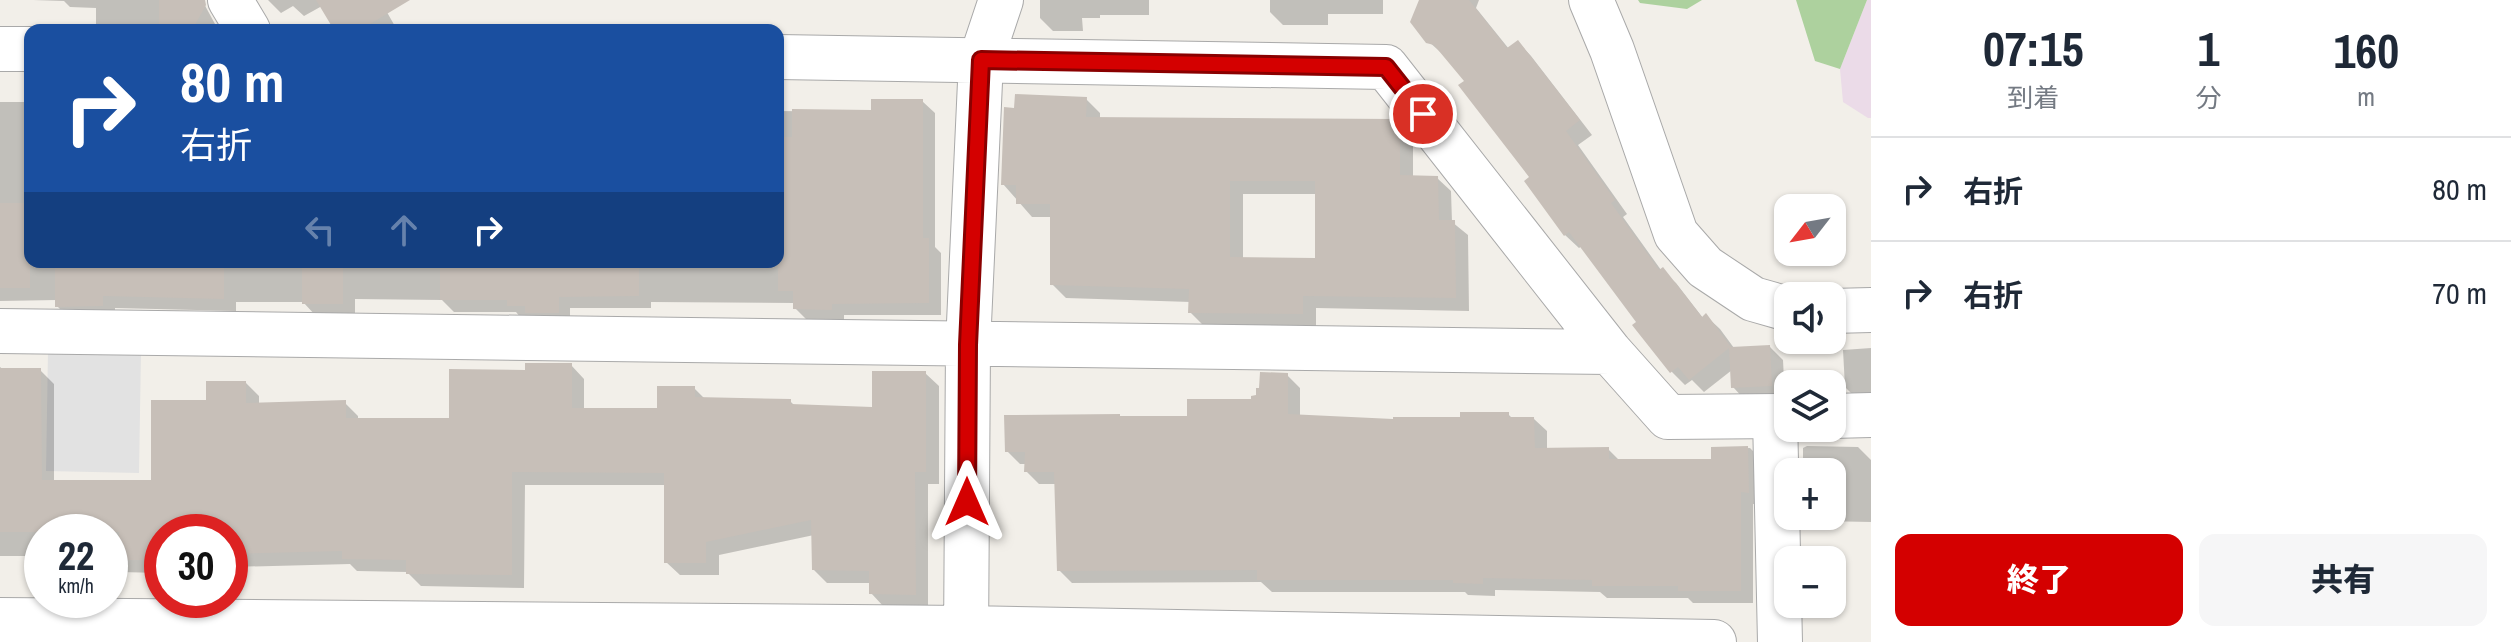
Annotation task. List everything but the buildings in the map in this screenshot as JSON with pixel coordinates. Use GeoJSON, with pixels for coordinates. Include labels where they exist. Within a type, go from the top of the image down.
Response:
{"type":"FeatureCollection","features":[{"type":"Feature","properties":{"kind":"street"},"geometry":{"type":"LineString","coordinates":[[230,0],[244,24]]}},
{"type":"Feature","properties":{"kind":"street"},"geometry":{"type":"LineString","coordinates":[[966,635],[968,345],[981,60],[1001,0]]}},
{"type":"Feature","properties":{"kind":"street"},"geometry":{"type":"LineString","coordinates":[[1591,0],[1612,50],[1676,234],[1705,267],[1753,299],[1774,305]]}},
{"type":"Feature","properties":{"kind":"street"},"geometry":{"type":"LineString","coordinates":[[0,49],[24,49]]}},
{"type":"Feature","properties":{"kind":"street"},"geometry":{"type":"LineString","coordinates":[[784,57],[1386,67],[1610,352],[1668,417],[1774,416]]}},
{"type":"Feature","properties":{"kind":"street"},"geometry":{"type":"LineString","coordinates":[[1846,311],[1871,310]]}},
{"type":"Feature","properties":{"kind":"street"},"geometry":{"type":"LineString","coordinates":[[0,331],[1610,352]]}},
{"type":"Feature","properties":{"kind":"street"},"geometry":{"type":"LineString","coordinates":[[1846,416],[1871,415]]}},
{"type":"Feature","properties":{"kind":"street"},"geometry":{"type":"LineString","coordinates":[[1780,642],[1781,442]]}},
{"type":"Feature","properties":{"kind":"street"},"geometry":{"type":"LineString","coordinates":[[0,620],[718,634],[1714,642]]}},
{"type":"Feature","properties":{"kind":"shaded area"},"geometry":{"type":"Polygon","coordinates":[[[1867,0],[1871,0],[1871,118],[1843,102],[1840,69],[1867,0]]]}},
{"type":"Feature","properties":{"kind":"shaded area"},"geometry":{"type":"Polygon","coordinates":[[[48,350],[141,352],[139,473],[46,471],[48,350]]]}},
{"type":"Feature","properties":{"kind":"green space"},"geometry":{"type":"Polygon","coordinates":[[[1638,0],[1702,0],[1687,9],[1640,3],[1638,0]]]}},
{"type":"Feature","properties":{"kind":"green space"},"geometry":{"type":"Polygon","coordinates":[[[1796,0],[1867,0],[1840,69],[1815,61],[1796,0]]]}},
{"type":"Feature","properties":{"kind":"route"},"geometry":{"type":"LineString","coordinates":[[967,502],[968,345],[981,60],[1386,67],[1423,114]]}}]}
